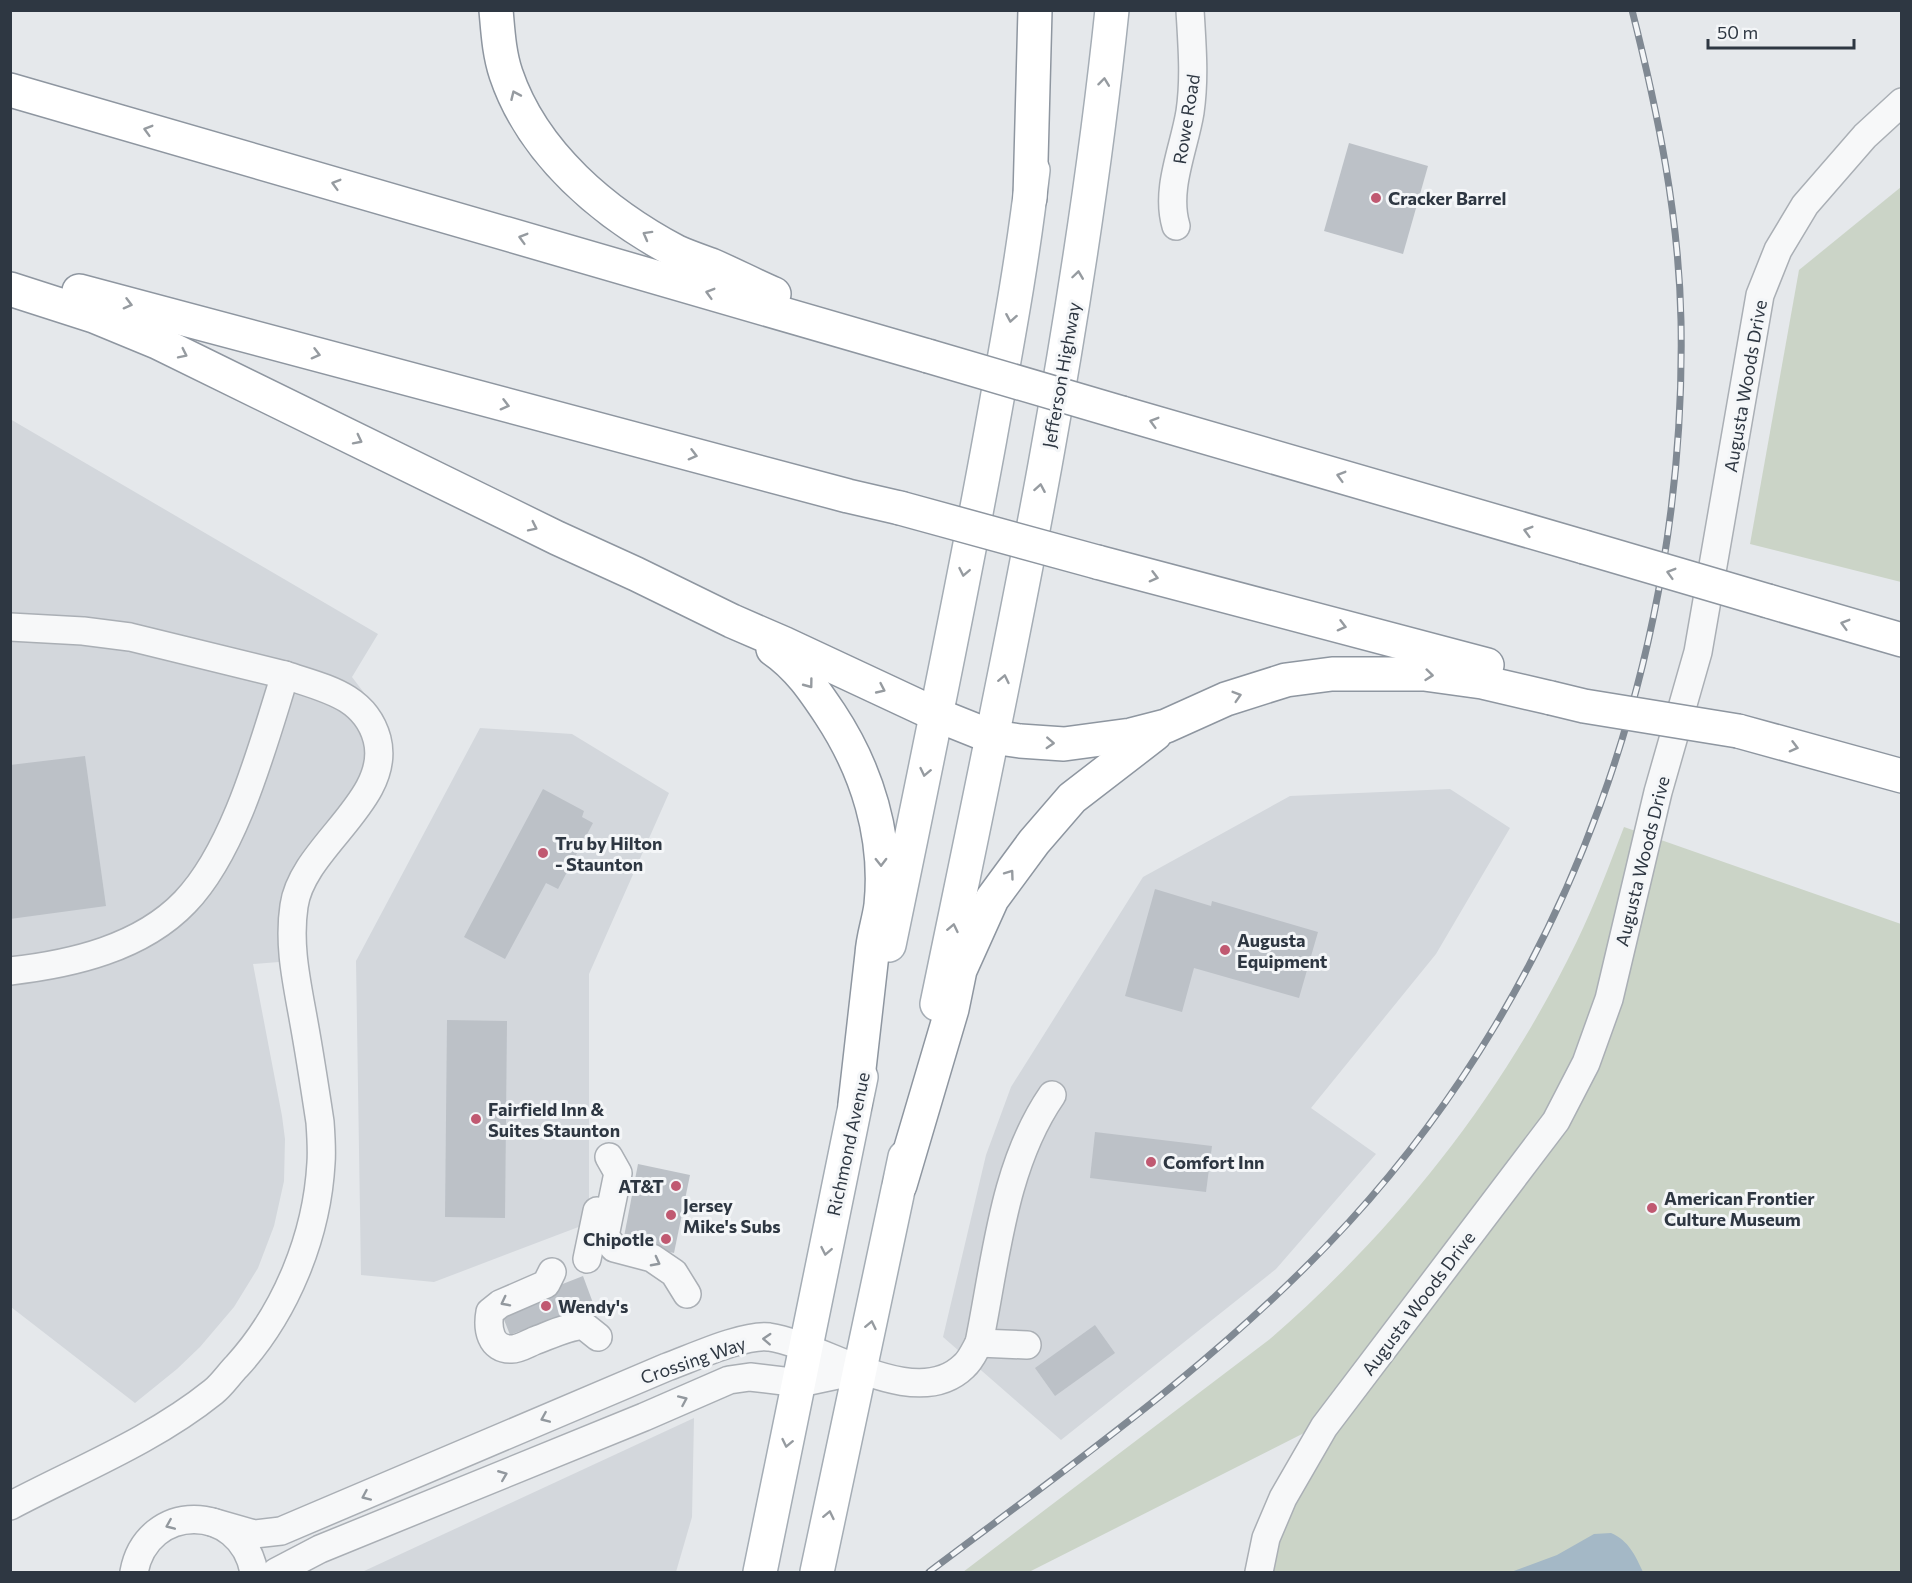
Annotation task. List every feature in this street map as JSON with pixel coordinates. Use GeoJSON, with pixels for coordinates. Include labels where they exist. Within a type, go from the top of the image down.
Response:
{"type":"FeatureCollection","features":[{"type":"Feature","properties":{"kind":"main road"},"geometry":{"type":"LineString","coordinates":[[496,10],[500,50],[517,100],[554,157],[599,200],[635,228],[680,253],[871,340]]}},
{"type":"Feature","properties":{"kind":"main road"},"geometry":{"type":"LineString","coordinates":[[1030,198],[1035,10]]}},
{"type":"Feature","properties":{"kind":"main road"},"geometry":{"type":"LineString","coordinates":[[937,715],[1012,318],[1030,198],[1049,10]]}},
{"type":"Feature","properties":{"kind":"main road","name":"Jefferson Highway"},"geometry":{"type":"LineString","coordinates":[[992,736],[1010,652],[1076,291],[1105,82],[1112,10]]}},
{"type":"Feature","properties":{"kind":"main road"},"geometry":{"type":"LineString","coordinates":[[10,90],[1902,640]]}},
{"type":"Feature","properties":{"kind":"main road"},"geometry":{"type":"LineString","coordinates":[[10,272],[825,490],[900,508],[1553,691],[1738,731],[1902,776]]}},
{"type":"Feature","properties":{"kind":"main road"},"geometry":{"type":"LineString","coordinates":[[10,290],[94,316],[157,342],[536,528],[732,621],[937,715],[992,736],[1049,744],[1079,743],[1131,735],[1166,726],[1226,699],[1286,680],[1332,674],[1425,674],[1553,691]]}},
{"type":"Feature","properties":{"kind":"main road"},"geometry":{"type":"LineString","coordinates":[[732,621],[784,656],[807,681],[844,735],[860,767],[870,795],[878,827],[881,854],[881,904],[872,950],[855,1104]]}},
{"type":"Feature","properties":{"kind":"main road","name":"Richmond Avenue"},"geometry":{"type":"LineString","coordinates":[[760,1572],[937,715]]}},
{"type":"Feature","properties":{"kind":"main road"},"geometry":{"type":"LineString","coordinates":[[900,1185],[952,1009],[960,970],[992,899],[1034,842],[1072,798],[1166,726]]}},
{"type":"Feature","properties":{"kind":"main road"},"geometry":{"type":"LineString","coordinates":[[817,1572],[900,1185],[992,736]]}},
{"type":"Feature","properties":{"kind":"street","name":"Rowe Road"},"geometry":{"type":"LineString","coordinates":[[1176,226],[1172,210],[1173,191],[1190,112],[1194,64],[1190,10]]}},
{"type":"Feature","properties":{"kind":"street","name":"Augusta Woods Drive"},"geometry":{"type":"LineString","coordinates":[[1259,1572],[1266,1538],[1283,1498],[1319,1436],[1556,1121],[1586,1063],[1609,999],[1658,792],[1698,652],[1760,295],[1778,250],[1805,205],[1865,136],[1902,102]]}},
{"type":"Feature","properties":{"kind":"street"},"geometry":{"type":"LineString","coordinates":[[10,627],[83,631],[129,637],[285,675],[331,690],[361,708],[373,727],[379,748],[371,783],[358,805],[313,861],[294,903],[291,948],[320,1122],[321,1149],[317,1198],[306,1242],[291,1284],[246,1356],[214,1391],[177,1417],[120,1450],[10,1506]]}},
{"type":"Feature","properties":{"kind":"street"},"geometry":{"type":"LineString","coordinates":[[10,971],[70,961],[116,946],[154,927],[190,897],[210,868],[240,806],[285,675]]}},
{"type":"Feature","properties":{"kind":"street"},"geometry":{"type":"LineString","coordinates":[[861,1370],[908,1382],[936,1382],[949,1377],[963,1367],[979,1343],[1013,1176],[1028,1136],[1052,1095]]}},
{"type":"Feature","properties":{"kind":"street"},"geometry":{"type":"LineString","coordinates":[[587,1258],[609,1157],[618,1173],[605,1236],[614,1248],[652,1258],[674,1273],[687,1294]]}},
{"type":"Feature","properties":{"kind":"street"},"geometry":{"type":"LineString","coordinates":[[552,1272],[546,1284],[500,1304],[490,1312],[488,1328],[493,1339],[503,1348],[514,1349],[570,1326],[583,1325],[598,1337]]}},
{"type":"Feature","properties":{"kind":"street","name":"Crossing Way"},"geometry":{"type":"LineString","coordinates":[[133,1569],[141,1549],[160,1529],[172,1523],[198,1519],[254,1534],[281,1531],[608,1392],[731,1343],[767,1337],[806,1347],[861,1370]]}},
{"type":"Feature","properties":{"kind":"street"},"geometry":{"type":"LineString","coordinates":[[979,1343],[1027,1345]]}},
{"type":"Feature","properties":{"kind":"street","name":"Crossing Way"},"geometry":{"type":"LineString","coordinates":[[276,1572],[320,1548],[644,1417],[729,1380],[750,1377],[800,1383],[861,1370]]}},
{"type":"Feature","properties":{"kind":"street"},"geometry":{"type":"LineString","coordinates":[[468,1489],[470,1477],[475,1468],[484,1461],[576,1425],[587,1417],[608,1392]]}},
{"type":"Feature","properties":{"kind":"street"},"geometry":{"type":"LineString","coordinates":[[389,1521],[400,1501],[447,1473],[453,1457]]}},
{"type":"Feature","properties":{"kind":"street"},"geometry":{"type":"LineString","coordinates":[[212,1522],[224,1527],[244,1546],[254,1572]]}},
{"type":"Feature","properties":{"kind":"shaded area"},"geometry":{"type":"Polygon","coordinates":[[[1901,187],[1901,582],[1750,544],[1799,270],[1901,187]]]}},
{"type":"Feature","properties":{"kind":"shaded area"},"geometry":{"type":"Polygon","coordinates":[[[10,419],[378,634],[352,677],[371,702],[383,727],[306,898],[304,960],[253,964],[285,1139],[284,1181],[274,1226],[258,1268],[234,1307],[200,1347],[135,1403],[11,1307],[10,419]]]}},
{"type":"Feature","properties":{"kind":"shaded area"},"geometry":{"type":"Polygon","coordinates":[[[480,728],[572,734],[669,793],[589,974],[589,1223],[434,1282],[361,1275],[356,961],[480,728]]]}},
{"type":"Feature","properties":{"kind":"shaded area"},"geometry":{"type":"Polygon","coordinates":[[[1450,789],[1510,828],[1436,954],[1311,1108],[1376,1154],[1276,1269],[1061,1440],[943,1337],[986,1155],[1011,1087],[1143,877],[1290,796],[1450,789]]]}},
{"type":"Feature","properties":{"kind":"shaded area","name":"American Frontier Culture Museum"},"geometry":{"type":"Polygon","coordinates":[[[1624,827],[1901,924],[1901,1572],[1251,1572],[1308,1431],[1029,1572],[963,1572],[1270,1339],[1362,1252],[1404,1205],[1444,1156],[1516,1052],[1548,997],[1584,927],[1624,827]]]}},
{"type":"Feature","properties":{"kind":"shaded area"},"geometry":{"type":"Polygon","coordinates":[[[694,1418],[692,1517],[676,1572],[362,1572],[694,1418]]]}},
{"type":"Feature","properties":{"kind":"water"},"geometry":{"type":"Polygon","coordinates":[[[1611,1533],[1627,1544],[1643,1572],[1511,1572],[1557,1555],[1594,1534],[1611,1533]]]}},
{"type":"Feature","properties":{"kind":"building","name":"Cracker Barrel"},"geometry":{"type":"Polygon","coordinates":[[[1349,143],[1428,166],[1403,254],[1324,231],[1349,143]]]}},
{"type":"Feature","properties":{"kind":"building"},"geometry":{"type":"Polygon","coordinates":[[[85,756],[106,906],[10,919],[10,765],[85,756]]]}},
{"type":"Feature","properties":{"kind":"building","name":"Tru by Hilton - Staunton"},"geometry":{"type":"Polygon","coordinates":[[[543,789],[584,811],[582,817],[593,823],[558,889],[546,883],[505,959],[464,937],[543,789]]]}},
{"type":"Feature","properties":{"kind":"building","name":"Augusta Equipment"},"geometry":{"type":"Polygon","coordinates":[[[1155,889],[1211,906],[1212,901],[1318,932],[1299,998],[1194,968],[1182,1012],[1125,996],[1155,889]]]}},
{"type":"Feature","properties":{"kind":"building","name":"Fairfield Inn & Suites Staunton"},"geometry":{"type":"Polygon","coordinates":[[[447,1020],[507,1021],[505,1218],[445,1217],[447,1020]]]}},
{"type":"Feature","properties":{"kind":"building","name":"Comfort Inn"},"geometry":{"type":"Polygon","coordinates":[[[1095,1132],[1212,1146],[1206,1192],[1090,1178],[1095,1132]]]}},
{"type":"Feature","properties":{"kind":"building"},"geometry":{"type":"Polygon","coordinates":[[[638,1164],[690,1175],[674,1253],[623,1242],[638,1164]]]}},
{"type":"Feature","properties":{"kind":"building","name":"Wendy's"},"geometry":{"type":"Polygon","coordinates":[[[583,1276],[593,1303],[563,1314],[565,1317],[554,1321],[553,1318],[534,1326],[536,1329],[510,1335],[501,1312],[509,1305],[583,1276]]]}},
{"type":"Feature","properties":{"kind":"building"},"geometry":{"type":"Polygon","coordinates":[[[1095,1325],[1115,1353],[1055,1396],[1035,1368],[1095,1325]]]}},
{"type":"Feature","properties":{"kind":"railway"},"geometry":{"type":"LineString","coordinates":[[929,1572],[1093,1449],[1200,1363],[1301,1271],[1349,1222],[1427,1127],[1495,1025],[1553,917],[1600,804],[1637,686],[1663,566],[1678,444],[1681,321],[1676,243],[1666,165],[1632,10]]}},
{"type":"Feature","properties":{"kind":"place","name":"Cracker Barrel"},"geometry":{"type":"Point","coordinates":[1376,198]}},
{"type":"Feature","properties":{"kind":"place","name":"Tru by Hilton - Staunton"},"geometry":{"type":"Point","coordinates":[543,853]}},
{"type":"Feature","properties":{"kind":"place","name":"Augusta Equipment"},"geometry":{"type":"Point","coordinates":[1225,950]}},
{"type":"Feature","properties":{"kind":"place","name":"Fairfield Inn & Suites Staunton"},"geometry":{"type":"Point","coordinates":[476,1119]}},
{"type":"Feature","properties":{"kind":"place","name":"Comfort Inn"},"geometry":{"type":"Point","coordinates":[1151,1162]}},
{"type":"Feature","properties":{"kind":"place","name":"AT&T"},"geometry":{"type":"Point","coordinates":[676,1186]}},
{"type":"Feature","properties":{"kind":"place","name":"American Frontier Culture Museum"},"geometry":{"type":"Point","coordinates":[1652,1208]}},
{"type":"Feature","properties":{"kind":"place","name":"Jersey Mike's Subs"},"geometry":{"type":"Point","coordinates":[671,1215]}},
{"type":"Feature","properties":{"kind":"place","name":"Chipotle"},"geometry":{"type":"Point","coordinates":[666,1239]}},
{"type":"Feature","properties":{"kind":"place","name":"Wendy's"},"geometry":{"type":"Point","coordinates":[546,1306]}}]}
